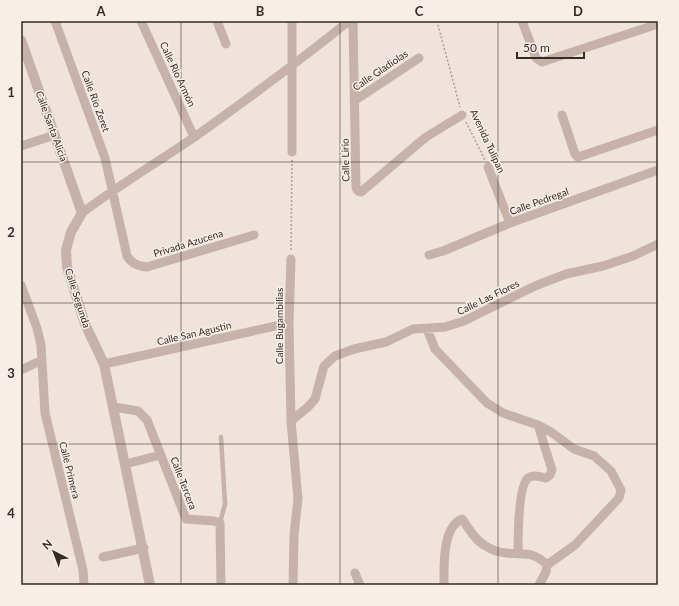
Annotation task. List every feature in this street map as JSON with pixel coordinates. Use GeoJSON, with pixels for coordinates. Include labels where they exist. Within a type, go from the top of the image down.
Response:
{"type":"FeatureCollection","features":[{"type":"Feature","properties":{"kind":"street","name":"Calle Río Zeret"},"geometry":{"type":"LineString","coordinates":[[55,21],[105,158],[112,191]]}},
{"type":"Feature","properties":{"kind":"street","name":"Calle Río Armón"},"geometry":{"type":"LineString","coordinates":[[141,21],[194,137]]}},
{"type":"Feature","properties":{"kind":"street"},"geometry":{"type":"LineString","coordinates":[[217,21],[226,44]]}},
{"type":"Feature","properties":{"kind":"street"},"geometry":{"type":"LineString","coordinates":[[292,21],[292,152]]}},
{"type":"Feature","properties":{"kind":"street"},"geometry":{"type":"LineString","coordinates":[[291,67],[349,21]]}},
{"type":"Feature","properties":{"kind":"street","name":"Calle Lirio"},"geometry":{"type":"LineString","coordinates":[[353,21],[356,188],[358,191],[361,192],[426,137],[462,115]]}},
{"type":"Feature","properties":{"kind":"street"},"geometry":{"type":"LineString","coordinates":[[522,21],[536,58],[542,62],[658,24]]}},
{"type":"Feature","properties":{"kind":"street","name":"Calle Santa Alicia"},"geometry":{"type":"LineString","coordinates":[[21,40],[24,57],[55,136],[82,213]]}},
{"type":"Feature","properties":{"kind":"street","name":"Calle Gladiolas"},"geometry":{"type":"LineString","coordinates":[[354,101],[419,58]]}},
{"type":"Feature","properties":{"kind":"street","name":"Calle Segunda"},"geometry":{"type":"LineString","coordinates":[[150,585],[144,548],[124,464],[114,407],[104,364],[85,324],[67,267],[66,250],[71,232],[82,213],[112,191],[194,137],[291,67]]}},
{"type":"Feature","properties":{"kind":"street"},"geometry":{"type":"LineString","coordinates":[[562,115],[575,154],[581,157],[658,130]]}},
{"type":"Feature","properties":{"kind":"street"},"geometry":{"type":"LineString","coordinates":[[21,146],[55,136]]}},
{"type":"Feature","properties":{"kind":"street","name":"Avenida Tulipan"},"geometry":{"type":"LineString","coordinates":[[488,167],[510,223]]}},
{"type":"Feature","properties":{"kind":"street","name":"Calle Pedregal"},"geometry":{"type":"LineString","coordinates":[[429,255],[444,251],[510,223],[658,170]]}},
{"type":"Feature","properties":{"kind":"street","name":"Privada Azucena"},"geometry":{"type":"LineString","coordinates":[[112,191],[127,256],[135,265],[147,267],[254,235]]}},
{"type":"Feature","properties":{"kind":"street","name":"Calle Las Flores"},"geometry":{"type":"LineString","coordinates":[[291,421],[308,408],[315,399],[320,373],[327,362],[354,349],[386,342],[413,329],[445,327],[464,322],[535,286],[566,274],[604,266],[633,256],[658,244]]}},
{"type":"Feature","properties":{"kind":"street","name":"Calle Bugambilias"},"geometry":{"type":"LineString","coordinates":[[291,259],[289,323],[291,421],[298,499],[294,535],[293,585]]}},
{"type":"Feature","properties":{"kind":"street","name":"Calle Primera"},"geometry":{"type":"LineString","coordinates":[[21,284],[37,328],[42,360],[45,413],[83,570],[84,585]]}},
{"type":"Feature","properties":{"kind":"street","name":"Calle San Agustín"},"geometry":{"type":"LineString","coordinates":[[104,364],[289,323]]}},
{"type":"Feature","properties":{"kind":"street"},"geometry":{"type":"LineString","coordinates":[[427,328],[435,349],[487,403],[503,413],[538,425],[551,432],[574,449],[594,456],[611,471],[621,490],[619,498],[575,545],[547,565],[546,572],[538,585]]}},
{"type":"Feature","properties":{"kind":"street"},"geometry":{"type":"LineString","coordinates":[[21,370],[42,360]]}},
{"type":"Feature","properties":{"kind":"street","name":"Calle Tercera"},"geometry":{"type":"LineString","coordinates":[[114,407],[130,409],[143,414],[147,420],[186,519],[214,521],[220,524]]}},
{"type":"Feature","properties":{"kind":"street"},"geometry":{"type":"LineString","coordinates":[[518,554],[518,527],[523,485],[527,478],[532,476],[546,478],[550,475],[552,470],[538,425]]}},
{"type":"Feature","properties":{"kind":"street","name":"Calle Tercera"},"geometry":{"type":"LineString","coordinates":[[124,464],[161,455]]}},
{"type":"Feature","properties":{"kind":"street"},"geometry":{"type":"LineString","coordinates":[[444,585],[444,558],[448,536],[458,521],[464,520],[475,537],[489,548],[499,552],[518,554],[529,553],[539,557],[547,565]]}},
{"type":"Feature","properties":{"kind":"street"},"geometry":{"type":"LineString","coordinates":[[220,524],[221,585]]}},
{"type":"Feature","properties":{"kind":"street"},"geometry":{"type":"LineString","coordinates":[[103,557],[144,548]]}},
{"type":"Feature","properties":{"kind":"street"},"geometry":{"type":"LineString","coordinates":[[355,573],[360,585]]}},
{"type":"Feature","properties":{"kind":"lane"},"geometry":{"type":"LineString","coordinates":[[220,524],[225,504],[221,437]]}},
{"type":"Feature","properties":{"kind":"path","name":"Avenida Tulipan"},"geometry":{"type":"LineString","coordinates":[[437,21],[462,115],[488,167]]}},
{"type":"Feature","properties":{"kind":"path"},"geometry":{"type":"LineString","coordinates":[[291,259],[292,152]]}}]}
